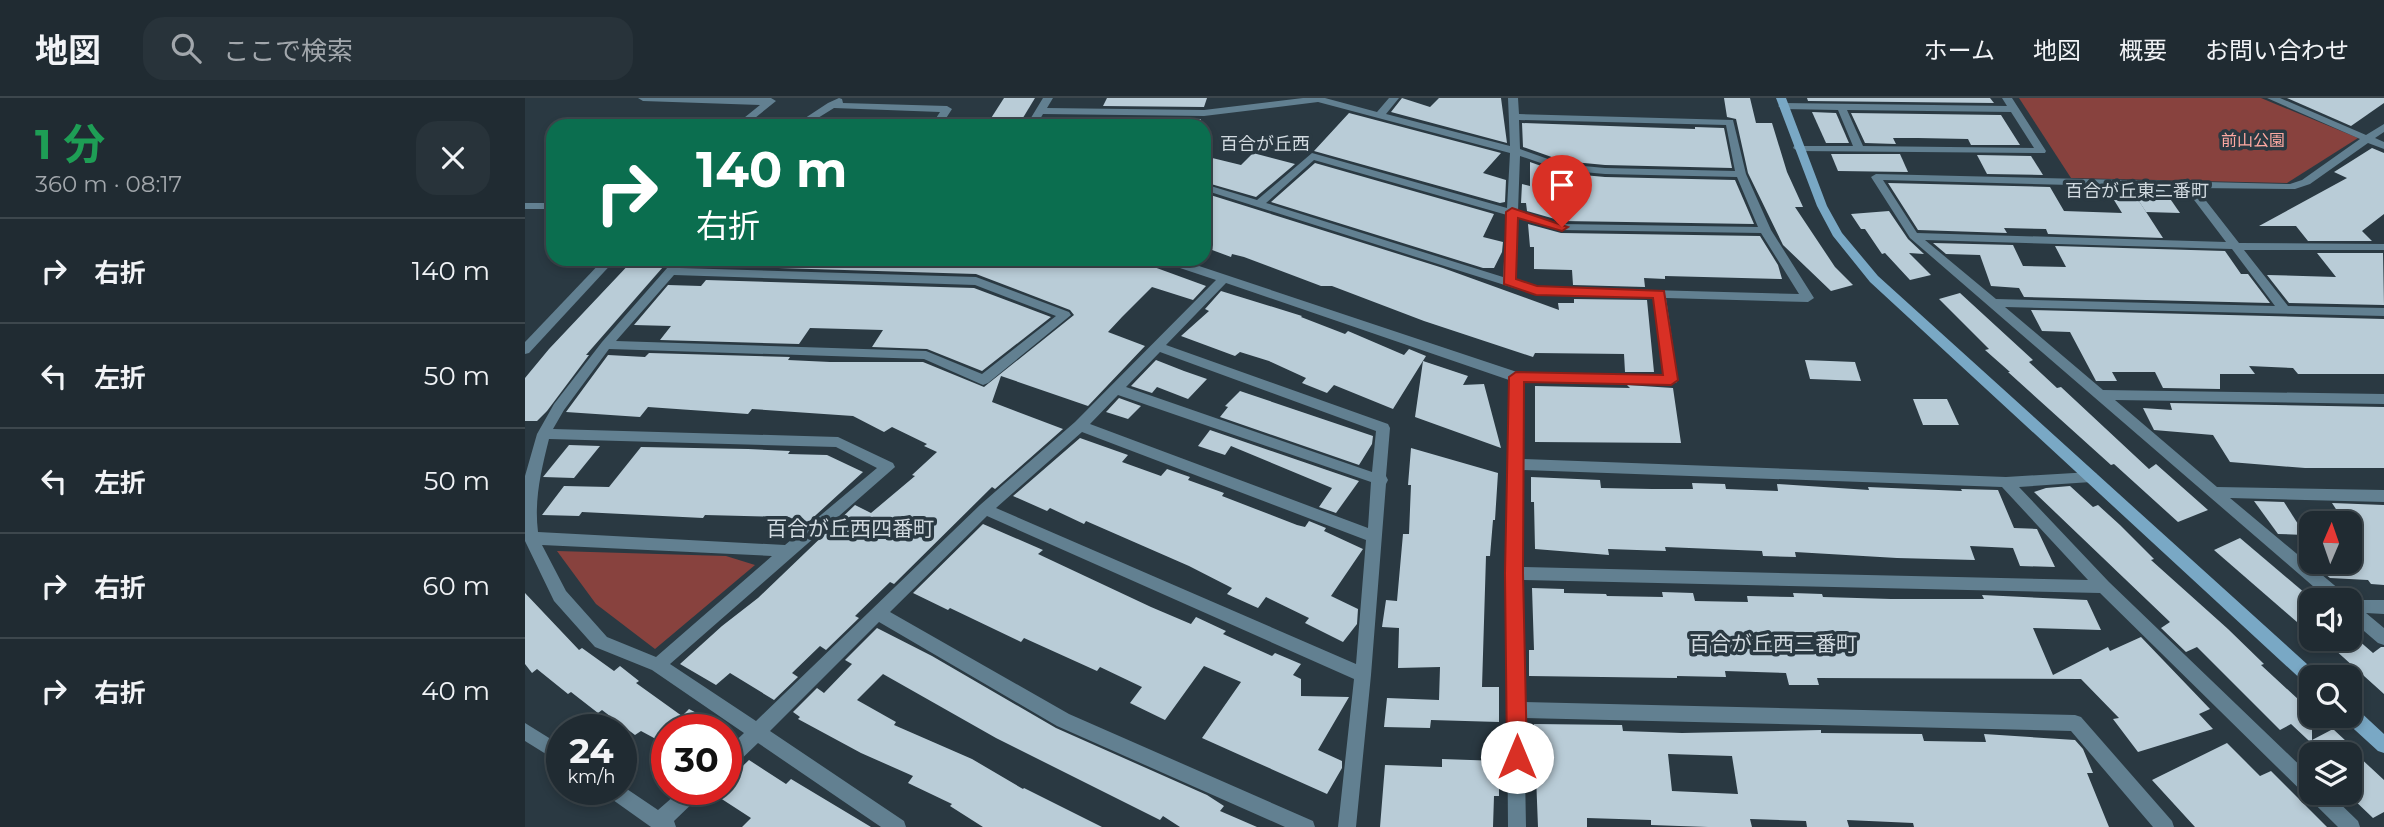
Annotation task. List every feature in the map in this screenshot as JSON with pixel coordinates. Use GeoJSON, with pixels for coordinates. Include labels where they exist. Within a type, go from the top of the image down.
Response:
{"type":"FeatureCollection","features":[{"type":"Feature","properties":{"kind":"street"},"geometry":{"type":"LineString","coordinates":[[643,98],[773,100]]}},
{"type":"Feature","properties":{"kind":"street"},"geometry":{"type":"LineString","coordinates":[[809,119],[845,98]]}},
{"type":"Feature","properties":{"kind":"street"},"geometry":{"type":"LineString","coordinates":[[1036,119],[1048,98]]}},
{"type":"Feature","properties":{"kind":"street"},"geometry":{"type":"LineString","coordinates":[[1041,111],[1205,113],[1318,98],[1515,151],[1561,167],[1605,171],[1741,174]]}},
{"type":"Feature","properties":{"kind":"street"},"geometry":{"type":"LineString","coordinates":[[1381,113],[1394,98]]}},
{"type":"Feature","properties":{"kind":"street"},"geometry":{"type":"LineString","coordinates":[[1509,281],[1515,151],[1513,98]]}},
{"type":"Feature","properties":{"kind":"street"},"geometry":{"type":"LineString","coordinates":[[1798,148],[2041,151],[2007,98]]}},
{"type":"Feature","properties":{"kind":"street"},"geometry":{"type":"LineString","coordinates":[[2273,98],[2384,146]]}},
{"type":"Feature","properties":{"kind":"street"},"geometry":{"type":"LineString","coordinates":[[748,119],[773,100]]}},
{"type":"Feature","properties":{"kind":"street"},"geometry":{"type":"LineString","coordinates":[[2013,109],[1841,106],[1782,102],[1822,206],[1837,234],[1874,279],[2299,667]]}},
{"type":"Feature","properties":{"kind":"street"},"geometry":{"type":"LineString","coordinates":[[831,105],[947,109],[941,119]]}},
{"type":"Feature","properties":{"kind":"street"},"geometry":{"type":"LineString","coordinates":[[1841,106],[1859,148]]}},
{"type":"Feature","properties":{"kind":"street"},"geometry":{"type":"LineString","coordinates":[[1211,189],[1536,290],[1808,298],[1765,230],[1741,174],[1730,122],[1514,117]]}},
{"type":"Feature","properties":{"kind":"street"},"geometry":{"type":"LineString","coordinates":[[2326,588],[1914,236],[1876,177],[2291,187],[2306,182],[2384,128]]}},
{"type":"Feature","properties":{"kind":"street"},"geometry":{"type":"LineString","coordinates":[[1259,204],[1312,156],[1562,227],[1765,230]]}},
{"type":"Feature","properties":{"kind":"street"},"geometry":{"type":"LineString","coordinates":[[2188,185],[2285,310]]}},
{"type":"Feature","properties":{"kind":"street"},"geometry":{"type":"LineString","coordinates":[[526,207],[546,206]]}},
{"type":"Feature","properties":{"kind":"street"},"geometry":{"type":"LineString","coordinates":[[1914,236],[2235,246],[2384,247]]}},
{"type":"Feature","properties":{"kind":"street"},"geometry":{"type":"LineString","coordinates":[[525,350],[603,266]]}},
{"type":"Feature","properties":{"kind":"street"},"geometry":{"type":"LineString","coordinates":[[675,266],[606,345],[559,407],[544,434],[532,476],[528,513],[531,538],[560,596],[601,642],[658,665],[897,827]]}},
{"type":"Feature","properties":{"kind":"street"},"geometry":{"type":"LineString","coordinates":[[1186,266],[1516,377],[1671,380],[1659,294]]}},
{"type":"Feature","properties":{"kind":"street"},"geometry":{"type":"LineString","coordinates":[[606,345],[926,355],[983,380],[1065,315],[976,281],[671,271]]}},
{"type":"Feature","properties":{"kind":"street"},"geometry":{"type":"LineString","coordinates":[[742,748],[985,509],[1080,426],[1224,279]]}},
{"type":"Feature","properties":{"kind":"street"},"geometry":{"type":"LineString","coordinates":[[1990,303],[2384,312]]}},
{"type":"Feature","properties":{"kind":"street"},"geometry":{"type":"LineString","coordinates":[[1158,347],[1383,429],[1381,480],[1373,536],[1363,675],[1347,827]]}},
{"type":"Feature","properties":{"kind":"street"},"geometry":{"type":"LineString","coordinates":[[1516,377],[1514,573],[1517,827]]}},
{"type":"Feature","properties":{"kind":"street"},"geometry":{"type":"LineString","coordinates":[[1116,389],[1381,480]]}},
{"type":"Feature","properties":{"kind":"street"},"geometry":{"type":"LineString","coordinates":[[2098,394],[2384,399]]}},
{"type":"Feature","properties":{"kind":"street"},"geometry":{"type":"LineString","coordinates":[[1080,426],[1373,536]]}},
{"type":"Feature","properties":{"kind":"street"},"geometry":{"type":"LineString","coordinates":[[544,434],[838,442],[888,467],[787,551],[658,665]]}},
{"type":"Feature","properties":{"kind":"street"},"geometry":{"type":"LineString","coordinates":[[1516,464],[2006,482],[2091,477]]}},
{"type":"Feature","properties":{"kind":"street"},"geometry":{"type":"LineString","coordinates":[[2006,482],[2104,587],[2299,776]]}},
{"type":"Feature","properties":{"kind":"street"},"geometry":{"type":"LineString","coordinates":[[2214,492],[2384,496]]}},
{"type":"Feature","properties":{"kind":"street"},"geometry":{"type":"LineString","coordinates":[[985,509],[1363,675]]}},
{"type":"Feature","properties":{"kind":"street"},"geometry":{"type":"LineString","coordinates":[[531,538],[787,551]]}},
{"type":"Feature","properties":{"kind":"street"},"geometry":{"type":"LineString","coordinates":[[1514,573],[2104,587]]}},
{"type":"Feature","properties":{"kind":"street"},"geometry":{"type":"LineString","coordinates":[[2362,608],[2384,607]]}},
{"type":"Feature","properties":{"kind":"street"},"geometry":{"type":"LineString","coordinates":[[877,614],[1063,720],[1305,827]]}},
{"type":"Feature","properties":{"kind":"street"},"geometry":{"type":"LineString","coordinates":[[2362,619],[2384,638]]}},
{"type":"Feature","properties":{"kind":"street"},"geometry":{"type":"LineString","coordinates":[[1517,710],[2075,723],[2165,827]]}},
{"type":"Feature","properties":{"kind":"street"},"geometry":{"type":"LineString","coordinates":[[2362,725],[2384,745]]}},
{"type":"Feature","properties":{"kind":"street"},"geometry":{"type":"LineString","coordinates":[[525,732],[546,746]]}},
{"type":"Feature","properties":{"kind":"street"},"geometry":{"type":"LineString","coordinates":[[636,805],[664,824],[681,805]]}},
{"type":"Feature","properties":{"kind":"street"},"geometry":{"type":"LineString","coordinates":[[2328,805],[2351,827]]}},
{"type":"Feature","properties":{"kind":"green space","name":"前山公園"},"geometry":{"type":"Polygon","coordinates":[[[2019,98],[2261,98],[2358,138],[2287,183],[2071,178],[2019,98]]]}},
{"type":"Feature","properties":{"kind":"green space"},"geometry":{"type":"Polygon","coordinates":[[[557,551],[726,556],[755,565],[655,649],[596,604],[557,551]]]}},
{"type":"Feature","properties":{"kind":"building"},"geometry":{"type":"Polygon","coordinates":[[[1004,98],[1035,98],[1022,119],[990,119],[1004,98]]]}},
{"type":"Feature","properties":{"kind":"building"},"geometry":{"type":"Polygon","coordinates":[[[1107,98],[1207,98],[1204,107],[1103,106],[1107,98]]]}},
{"type":"Feature","properties":{"kind":"building"},"geometry":{"type":"Polygon","coordinates":[[[1402,98],[1430,107],[1439,98],[1501,98],[1507,143],[1391,112],[1402,98]]]}},
{"type":"Feature","properties":{"kind":"building"},"geometry":{"type":"Polygon","coordinates":[[[1724,98],[1750,98],[1756,123],[1772,123],[1787,172],[1803,207],[1795,207],[1835,267],[1853,285],[1831,291],[1783,245],[1748,173],[1736,119],[1727,117],[1724,98]]]}},
{"type":"Feature","properties":{"kind":"building"},"geometry":{"type":"Polygon","coordinates":[[[1807,98],[1990,98],[1994,103],[1808,101],[1807,98]]]}},
{"type":"Feature","properties":{"kind":"building"},"geometry":{"type":"Polygon","coordinates":[[[2287,98],[2384,98],[2384,103],[2351,126],[2287,98]]]}},
{"type":"Feature","properties":{"kind":"building"},"geometry":{"type":"Polygon","coordinates":[[[1812,112],[1836,113],[1849,143],[1826,143],[1812,112]]]}},
{"type":"Feature","properties":{"kind":"building"},"geometry":{"type":"Polygon","coordinates":[[[1349,113],[1501,153],[1483,173],[1506,180],[1505,202],[1500,203],[1314,151],[1349,113]]]}},
{"type":"Feature","properties":{"kind":"building"},"geometry":{"type":"Polygon","coordinates":[[[1851,113],[2001,115],[2020,145],[1971,145],[1968,139],[1918,138],[1893,138],[1896,144],[1865,143],[1851,113]]]}},
{"type":"Feature","properties":{"kind":"building"},"geometry":{"type":"Polygon","coordinates":[[[1096,117],[1201,119],[1095,119],[1096,117]]]}},
{"type":"Feature","properties":{"kind":"building"},"geometry":{"type":"Polygon","coordinates":[[[1522,123],[1724,128],[1732,168],[1605,165],[1563,161],[1523,147],[1522,123]]]}},
{"type":"Feature","properties":{"kind":"building"},"geometry":{"type":"Polygon","coordinates":[[[2372,148],[2384,153],[2384,214],[2362,231],[2372,241],[2308,241],[2296,226],[2259,226],[2347,178],[2334,172],[2372,148]]]}},
{"type":"Feature","properties":{"kind":"building"},"geometry":{"type":"Polygon","coordinates":[[[1253,153],[1295,164],[1256,197],[1211,184],[1211,158],[1241,165],[1253,153]]]}},
{"type":"Feature","properties":{"kind":"building"},"geometry":{"type":"Polygon","coordinates":[[[1831,154],[1900,154],[1908,172],[1838,171],[1831,154]]]}},
{"type":"Feature","properties":{"kind":"building"},"geometry":{"type":"Polygon","coordinates":[[[1977,155],[2031,156],[2043,175],[1987,174],[1977,155]]]}},
{"type":"Feature","properties":{"kind":"building"},"geometry":{"type":"Polygon","coordinates":[[[1530,162],[1561,173],[1605,177],[1735,180],[1754,224],[1562,221],[1527,211],[1526,203],[1521,203],[1522,184],[1530,186],[1530,162]]]}},
{"type":"Feature","properties":{"kind":"building"},"geometry":{"type":"Polygon","coordinates":[[[1315,163],[1494,214],[1483,237],[1503,242],[1502,252],[1494,268],[1483,268],[1271,202],[1315,163]]]}},
{"type":"Feature","properties":{"kind":"building"},"geometry":{"type":"Polygon","coordinates":[[[1888,183],[2050,187],[2064,211],[2122,213],[2114,200],[2139,201],[2163,238],[2048,234],[2046,229],[2004,228],[2007,233],[1918,230],[1888,183]]]}},
{"type":"Feature","properties":{"kind":"building"},"geometry":{"type":"Polygon","coordinates":[[[2131,189],[2164,190],[2180,213],[2146,212],[2131,189]]]}},
{"type":"Feature","properties":{"kind":"building"},"geometry":{"type":"Polygon","coordinates":[[[1211,195],[1443,268],[1559,310],[1558,303],[1574,303],[1574,299],[1647,300],[1654,372],[1625,372],[1624,354],[1535,353],[1533,357],[1424,321],[1332,286],[1321,286],[1244,257],[1232,254],[1231,257],[1211,250],[1211,195]]]}},
{"type":"Feature","properties":{"kind":"building"},"geometry":{"type":"Polygon","coordinates":[[[1889,211],[1908,239],[1924,254],[1909,253],[1931,275],[1910,280],[1885,253],[1882,254],[1851,214],[1889,211]]]}},
{"type":"Feature","properties":{"kind":"building"},"geometry":{"type":"Polygon","coordinates":[[[1528,224],[1561,233],[1760,236],[1778,265],[1782,279],[1665,276],[1665,279],[1644,278],[1645,287],[1573,285],[1572,270],[1534,269],[1534,247],[1530,247],[1528,224]]]}},
{"type":"Feature","properties":{"kind":"building"},"geometry":{"type":"Polygon","coordinates":[[[1933,243],[2013,245],[2023,266],[2066,267],[2055,246],[2225,251],[2241,274],[2248,274],[2270,303],[2024,297],[2019,288],[1991,286],[1980,255],[1946,254],[1933,243]]]}},
{"type":"Feature","properties":{"kind":"building"},"geometry":{"type":"Polygon","coordinates":[[[2317,253],[2383,253],[2384,305],[2289,303],[2267,275],[2336,277],[2317,253]]]}},
{"type":"Feature","properties":{"kind":"building"},"geometry":{"type":"Polygon","coordinates":[[[627,266],[664,266],[586,355],[589,355],[547,411],[537,421],[525,421],[525,378],[627,266]]]}},
{"type":"Feature","properties":{"kind":"building"},"geometry":{"type":"Polygon","coordinates":[[[1151,266],[1206,286],[1193,300],[1152,287],[1122,317],[1108,332],[1145,346],[1088,406],[1001,376],[992,402],[1063,429],[995,489],[992,487],[894,584],[890,582],[855,616],[859,618],[826,650],[820,646],[792,673],[798,677],[774,700],[730,673],[716,685],[680,664],[758,598],[855,505],[871,513],[915,476],[912,475],[937,452],[924,446],[927,444],[892,427],[884,432],[853,416],[752,409],[748,414],[648,407],[640,417],[566,412],[608,355],[645,357],[649,353],[790,357],[788,360],[830,362],[923,362],[984,387],[1074,315],[1070,310],[976,274],[745,267],[1151,266]]]}},
{"type":"Feature","properties":{"kind":"building"},"geometry":{"type":"Polygon","coordinates":[[[706,280],[974,288],[1051,317],[982,371],[927,349],[872,347],[883,330],[810,328],[799,344],[660,340],[671,326],[634,325],[668,285],[701,286],[706,280]]]}},
{"type":"Feature","properties":{"kind":"building"},"geometry":{"type":"Polygon","coordinates":[[[1221,291],[1302,316],[1345,334],[1348,331],[1404,355],[1409,349],[1426,356],[1393,409],[1334,385],[1327,393],[1302,383],[1306,378],[1269,361],[1240,352],[1235,356],[1181,336],[1209,311],[1205,309],[1221,291]]]}},
{"type":"Feature","properties":{"kind":"building"},"geometry":{"type":"Polygon","coordinates":[[[1960,293],[2033,360],[2029,362],[2057,388],[2061,387],[2149,469],[2156,464],[2208,510],[2178,522],[2114,464],[2111,465],[1985,350],[1989,349],[1939,299],[1960,293]]]}},
{"type":"Feature","properties":{"kind":"building"},"geometry":{"type":"Polygon","coordinates":[[[2031,310],[2384,319],[2384,374],[2298,374],[2293,368],[2249,366],[2255,374],[2220,374],[2220,389],[2163,388],[2155,372],[2112,372],[2117,381],[2096,381],[2070,332],[2042,331],[2031,310]]]}},
{"type":"Feature","properties":{"kind":"building"},"geometry":{"type":"Polygon","coordinates":[[[1156,360],[1207,379],[1188,399],[1157,387],[1152,393],[1131,386],[1156,360]]]}},
{"type":"Feature","properties":{"kind":"building"},"geometry":{"type":"Polygon","coordinates":[[[1805,360],[1855,362],[1861,381],[1810,379],[1805,360]]]}},
{"type":"Feature","properties":{"kind":"building"},"geometry":{"type":"Polygon","coordinates":[[[1423,361],[1468,376],[1463,385],[1484,384],[1501,448],[1415,417],[1423,361]]]}},
{"type":"Feature","properties":{"kind":"building"},"geometry":{"type":"Polygon","coordinates":[[[1627,385],[1673,388],[1681,443],[1535,442],[1535,386],[1630,388],[1627,385]]]}},
{"type":"Feature","properties":{"kind":"building"},"geometry":{"type":"Polygon","coordinates":[[[1240,391],[1373,436],[1372,444],[1359,465],[1220,417],[1228,407],[1225,406],[1240,391]]]}},
{"type":"Feature","properties":{"kind":"building"},"geometry":{"type":"Polygon","coordinates":[[[1119,398],[1141,406],[1128,419],[1106,412],[1119,398]]]}},
{"type":"Feature","properties":{"kind":"building"},"geometry":{"type":"Polygon","coordinates":[[[1913,399],[1947,399],[1959,425],[1923,425],[1913,399]]]}},
{"type":"Feature","properties":{"kind":"building"},"geometry":{"type":"Polygon","coordinates":[[[2170,403],[2384,407],[2384,468],[2305,468],[2230,462],[2213,435],[2154,430],[2143,408],[2172,410],[2170,403]]]}},
{"type":"Feature","properties":{"kind":"building"},"geometry":{"type":"Polygon","coordinates":[[[1210,430],[1359,481],[1336,513],[1319,507],[1332,488],[1231,446],[1225,455],[1198,446],[1210,430]]]}},
{"type":"Feature","properties":{"kind":"building"},"geometry":{"type":"Polygon","coordinates":[[[1080,438],[1128,455],[1122,462],[1161,476],[1167,469],[1190,477],[1188,480],[1224,493],[1222,496],[1297,525],[1305,527],[1309,521],[1363,549],[1331,596],[1358,609],[1357,624],[1343,642],[1305,623],[1309,618],[1266,597],[1258,608],[1227,594],[1232,588],[1189,566],[1086,521],[1084,524],[1050,508],[1047,511],[1013,496],[1080,438]]]}},
{"type":"Feature","properties":{"kind":"building"},"geometry":{"type":"Polygon","coordinates":[[[569,445],[600,446],[574,478],[543,477],[569,445]]]}},
{"type":"Feature","properties":{"kind":"building"},"geometry":{"type":"Polygon","coordinates":[[[641,447],[748,449],[827,455],[863,472],[805,525],[789,517],[705,515],[703,518],[582,512],[579,516],[542,515],[564,486],[609,487],[641,447]]]}},
{"type":"Feature","properties":{"kind":"building"},"geometry":{"type":"Polygon","coordinates":[[[1411,448],[1498,473],[1490,556],[1486,556],[1482,687],[1499,687],[1499,722],[1431,720],[1430,728],[1384,727],[1387,698],[1439,700],[1440,667],[1398,668],[1399,628],[1382,627],[1386,600],[1397,601],[1403,534],[1409,534],[1411,485],[1408,485],[1411,448]]]}},
{"type":"Feature","properties":{"kind":"building"},"geometry":{"type":"Polygon","coordinates":[[[1531,477],[1600,480],[1601,488],[1693,489],[1692,483],[1725,484],[1726,489],[1778,491],[1777,484],[1869,490],[1868,487],[1998,490],[2014,528],[2037,529],[2055,567],[2020,566],[2013,548],[1970,546],[1975,560],[1795,552],[1796,557],[1763,556],[1762,551],[1665,547],[1666,551],[1608,549],[1609,555],[1535,549],[1531,477]]]}},
{"type":"Feature","properties":{"kind":"building"},"geometry":{"type":"Polygon","coordinates":[[[2070,486],[2093,507],[2098,505],[2120,525],[2154,559],[2151,560],[2228,629],[2264,664],[2261,665],[2299,700],[2299,728],[2312,728],[2312,740],[2333,729],[2347,742],[2310,742],[2291,724],[2280,730],[2197,647],[2186,652],[2161,628],[2170,622],[2034,492],[2070,486]]]}},
{"type":"Feature","properties":{"kind":"building"},"geometry":{"type":"Polygon","coordinates":[[[2254,501],[2284,502],[2299,526],[2299,535],[2278,534],[2254,501]]]}},
{"type":"Feature","properties":{"kind":"building"},"geometry":{"type":"Polygon","coordinates":[[[2332,503],[2384,505],[2384,585],[2371,584],[2368,580],[2330,578],[2325,574],[2363,574],[2363,511],[2337,511],[2332,503]]]}},
{"type":"Feature","properties":{"kind":"building"},"geometry":{"type":"Polygon","coordinates":[[[983,524],[1043,550],[1038,554],[1151,607],[1191,624],[1196,617],[1226,631],[1223,634],[1272,656],[1275,653],[1301,664],[1293,675],[1301,679],[1301,696],[1349,697],[1318,750],[1342,761],[1342,768],[1327,794],[1202,738],[1241,682],[1204,666],[1165,720],[1130,703],[1142,687],[1100,667],[1097,671],[1024,638],[1021,642],[913,593],[983,524]]]}},
{"type":"Feature","properties":{"kind":"building"},"geometry":{"type":"Polygon","coordinates":[[[2240,538],[2299,588],[2299,624],[2214,550],[2240,538]]]}},
{"type":"Feature","properties":{"kind":"building"},"geometry":{"type":"Polygon","coordinates":[[[1532,588],[1564,589],[1564,593],[1607,596],[1663,597],[1662,592],[1693,593],[1695,601],[1748,602],[1747,596],[1794,597],[1793,593],[1822,594],[1823,597],[1891,599],[1984,599],[1982,595],[2087,600],[2101,630],[2033,628],[2053,675],[2108,647],[2110,651],[2141,637],[2210,709],[2199,714],[2213,729],[2138,752],[2113,719],[2119,718],[2081,679],[1817,678],[1819,685],[1789,685],[1786,673],[1725,671],[1726,677],[1677,678],[1529,676],[1529,650],[1534,650],[1532,588]]]}},
{"type":"Feature","properties":{"kind":"building"},"geometry":{"type":"Polygon","coordinates":[[[525,593],[579,650],[582,648],[614,671],[620,666],[639,681],[636,683],[679,714],[651,714],[651,736],[641,731],[637,734],[637,714],[607,714],[602,710],[598,713],[571,692],[568,694],[537,669],[532,673],[525,664],[525,593]]]}},
{"type":"Feature","properties":{"kind":"building"},"geometry":{"type":"Polygon","coordinates":[[[877,628],[932,656],[1056,728],[1207,795],[1224,806],[1220,811],[1257,827],[1180,827],[1163,816],[1160,820],[996,738],[883,674],[857,700],[896,722],[894,725],[972,759],[1023,789],[1102,827],[983,827],[950,806],[952,804],[908,783],[913,776],[861,753],[798,719],[800,717],[793,712],[817,688],[824,693],[852,664],[845,660],[877,628]]]}},
{"type":"Feature","properties":{"kind":"building"},"geometry":{"type":"Polygon","coordinates":[[[2362,643],[2373,653],[2384,647],[2384,694],[2362,674],[2362,665],[2352,665],[2336,651],[2362,651],[2362,643]]]}},
{"type":"Feature","properties":{"kind":"building"},"geometry":{"type":"Polygon","coordinates":[[[689,709],[698,714],[684,714],[689,709]]]}},
{"type":"Feature","properties":{"kind":"building"},"geometry":{"type":"Polygon","coordinates":[[[1534,724],[1622,725],[1623,731],[1682,733],[1821,730],[1821,733],[1922,734],[1924,741],[1986,742],[1984,734],[2075,740],[2083,749],[2093,773],[2087,773],[2109,827],[1914,827],[1913,823],[1847,820],[1849,827],[1807,827],[1806,821],[1750,819],[1752,827],[1708,827],[1651,825],[1651,820],[1587,818],[1587,827],[1538,827],[1534,724]],[[1668,754],[1672,791],[1738,794],[1732,756],[1668,754]]]}},
{"type":"Feature","properties":{"kind":"building"},"geometry":{"type":"Polygon","coordinates":[[[2227,743],[2260,776],[2271,771],[2299,799],[2299,805],[2305,805],[2327,827],[2195,827],[2152,780],[2227,743]]]}},
{"type":"Feature","properties":{"kind":"building"},"geometry":{"type":"Polygon","coordinates":[[[1442,759],[1499,761],[1499,796],[1494,796],[1493,827],[1380,827],[1385,765],[1442,767],[1442,759]]]}},
{"type":"Feature","properties":{"kind":"building"},"geometry":{"type":"Polygon","coordinates":[[[749,760],[786,784],[791,779],[871,827],[742,827],[751,818],[731,805],[742,805],[742,767],[749,760]]]}},
{"type":"Feature","properties":{"kind":"building"},"geometry":{"type":"Polygon","coordinates":[[[2362,760],[2384,780],[2384,812],[2373,818],[2359,805],[2362,805],[2362,760]]]}},
{"type":"Feature","properties":{"kind":"district","name":"百合が丘西"},"geometry":{"type":"Point","coordinates":[1265,144]}},
{"type":"Feature","properties":{"kind":"district","name":"百合が丘東二番町"},"geometry":{"type":"Point","coordinates":[2137,191]}},
{"type":"Feature","properties":{"kind":"district","name":"百合が丘西四番町"},"geometry":{"type":"Point","coordinates":[850,528]}},
{"type":"Feature","properties":{"kind":"district","name":"百合が丘西三番町"},"geometry":{"type":"Point","coordinates":[1773,643]}},
{"type":"Feature","properties":{"kind":"route"},"geometry":{"type":"LineString","coordinates":[[1517,757],[1514,573],[1516,377],[1671,380],[1659,294],[1536,290],[1509,281],[1512,212],[1562,227]]}}]}
